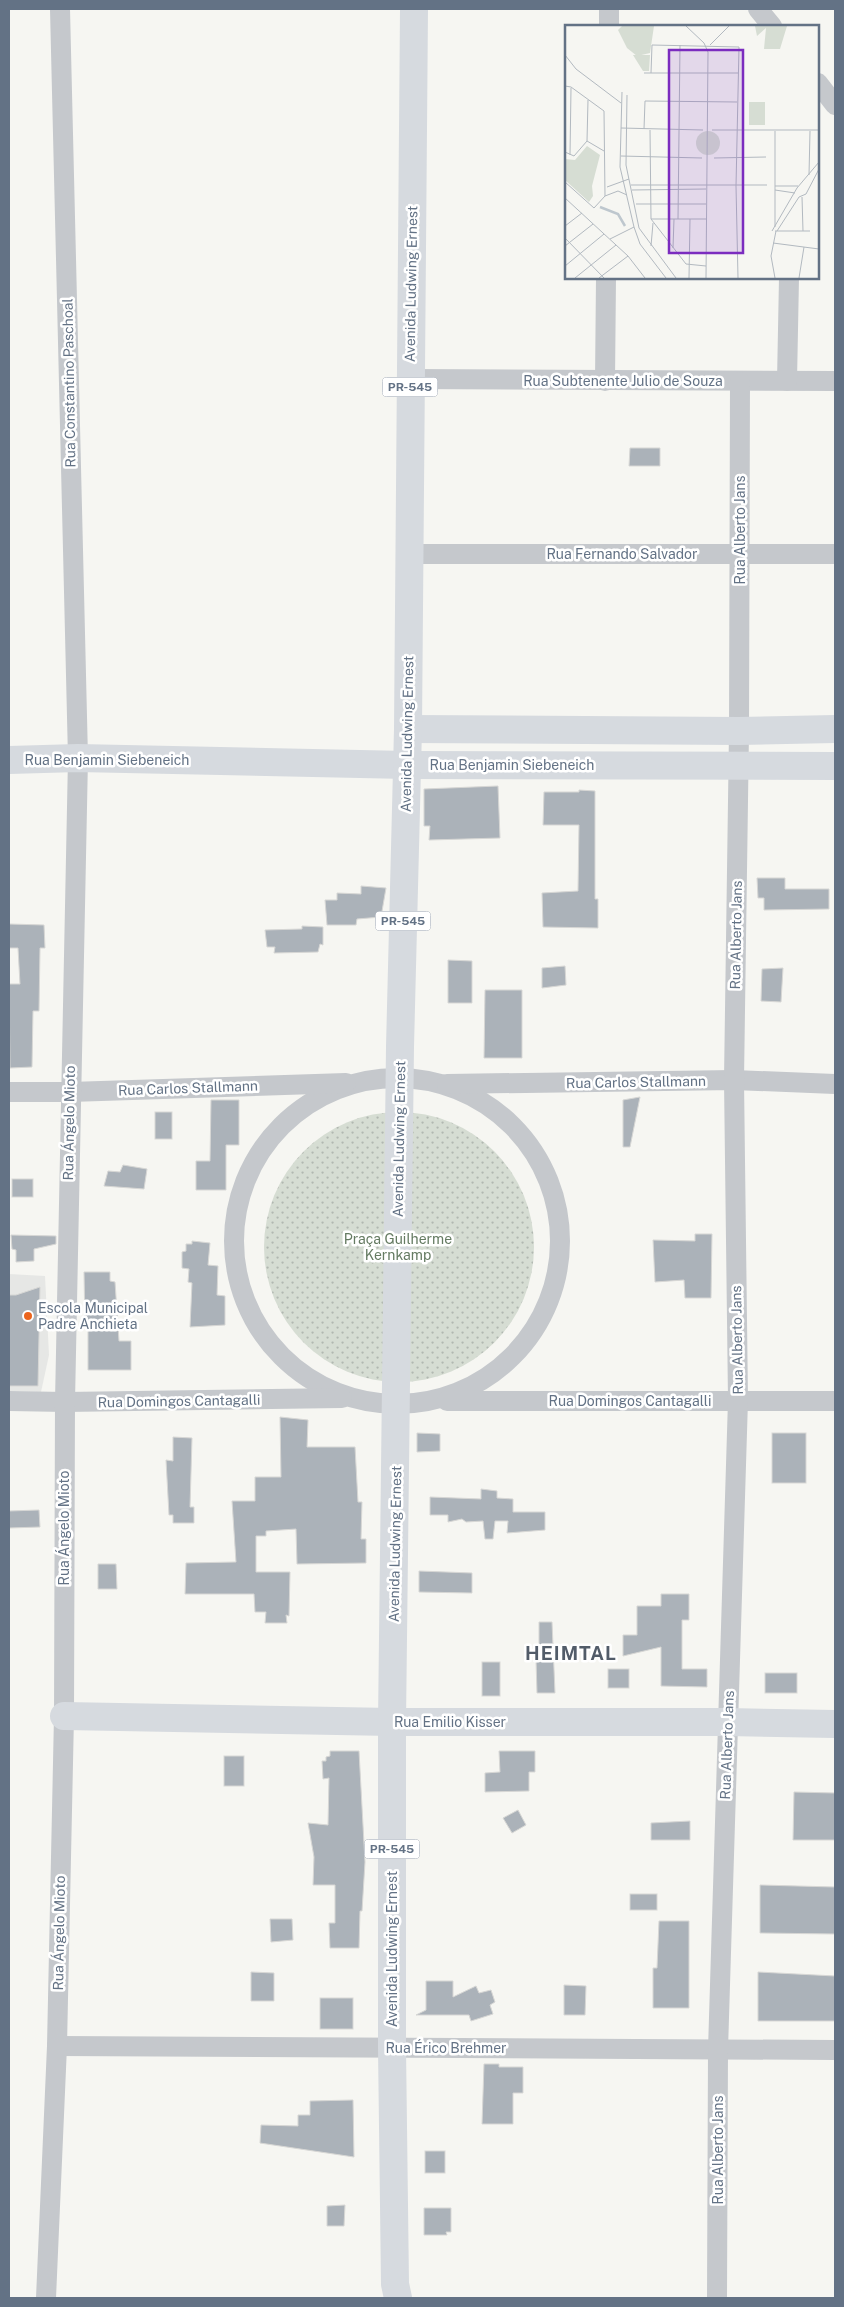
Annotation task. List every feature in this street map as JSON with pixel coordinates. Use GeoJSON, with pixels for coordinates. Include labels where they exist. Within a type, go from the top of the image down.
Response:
{"type":"FeatureCollection","features":[{"type":"Feature","properties":{"kind":"main road","name":"Avenida Ludwing Ernest"},"geometry":{"type":"LineString","coordinates":[[398,2298],[395,2284],[392,2048],[392,1722],[399,1078],[408,729],[414,9]]}},
{"type":"Feature","properties":{"kind":"main road"},"geometry":{"type":"LineString","coordinates":[[408,729],[739,731],[835,729]]}},
{"type":"Feature","properties":{"kind":"main road","name":"Rua Benjamin Siebeneich"},"geometry":{"type":"LineString","coordinates":[[9,760],[78,758],[407,765],[835,766]]}},
{"type":"Feature","properties":{"kind":"main road","name":"Rua Emilio Kisser"},"geometry":{"type":"LineString","coordinates":[[64,1716],[392,1722],[728,1722],[835,1724]]}},
{"type":"Feature","properties":{"kind":"street","name":"Rua Constantino Paschoal"},"geometry":{"type":"LineString","coordinates":[[60,9],[78,758]]}},
{"type":"Feature","properties":{"kind":"street"},"geometry":{"type":"LineString","coordinates":[[609,9],[609,25]]}},
{"type":"Feature","properties":{"kind":"street"},"geometry":{"type":"LineString","coordinates":[[758,9],[771,25]]}},
{"type":"Feature","properties":{"kind":"street"},"geometry":{"type":"LineString","coordinates":[[819,84],[835,105]]}},
{"type":"Feature","properties":{"kind":"street"},"geometry":{"type":"LineString","coordinates":[[605,381],[606,279]]}},
{"type":"Feature","properties":{"kind":"street"},"geometry":{"type":"LineString","coordinates":[[787,381],[789,279]]}},
{"type":"Feature","properties":{"kind":"street","name":"Rua Subtenente Julio de Souza"},"geometry":{"type":"LineString","coordinates":[[410,379],[835,381]]}},
{"type":"Feature","properties":{"kind":"street","name":"Rua Alberto Jans"},"geometry":{"type":"LineString","coordinates":[[717,2298],[718,2050],[738,1400],[734,1080],[739,765],[740,382]]}},
{"type":"Feature","properties":{"kind":"street","name":"Rua Fernando Salvador"},"geometry":{"type":"LineString","coordinates":[[409,554],[835,554]]}},
{"type":"Feature","properties":{"kind":"street","name":"Rua Ángelo Mioto"},"geometry":{"type":"LineString","coordinates":[[46,2298],[57,2046],[64,1716],[64,1402],[78,758]]}},
{"type":"Feature","properties":{"kind":"street"},"geometry":{"type":"LineString","coordinates":[[349,1398],[326,1389],[306,1377],[280,1356],[261,1333],[245,1303],[238,1280],[234,1255],[234,1228],[238,1205],[256,1160],[269,1141],[285,1124],[306,1107],[340,1089],[368,1082],[399,1078],[437,1084],[463,1092],[493,1110],[519,1133],[540,1161],[554,1192],[561,1230],[560,1262],[554,1293],[537,1328],[514,1357],[481,1382],[455,1395],[424,1401]]}},
{"type":"Feature","properties":{"kind":"street","name":"Rua Carlos Stallmann"},"geometry":{"type":"LineString","coordinates":[[437,1084],[734,1080],[835,1084]]}},
{"type":"Feature","properties":{"kind":"street","name":"Rua Carlos Stallmann"},"geometry":{"type":"LineString","coordinates":[[9,1092],[70,1092],[368,1082]]}},
{"type":"Feature","properties":{"kind":"street","name":"Rua Domingos Cantagalli"},"geometry":{"type":"LineString","coordinates":[[9,1401],[349,1398],[424,1401],[835,1401]]}},
{"type":"Feature","properties":{"kind":"street","name":"Rua Érico Brehmer"},"geometry":{"type":"LineString","coordinates":[[57,2046],[835,2050]]}},
{"type":"Feature","properties":{"kind":"shaded area","name":"Escola Municipal Padre Anchieta"},"geometry":{"type":"Polygon","coordinates":[[[9,1274],[45,1276],[49,1355],[41,1392],[9,1391],[9,1274]]]}},
{"type":"Feature","properties":{"kind":"green space","name":"Praça Guilherme Kernkamp"},"geometry":{"type":"Polygon","coordinates":[[[386,1112],[412,1112],[438,1117],[451,1122],[474,1134],[495,1151],[512,1172],[524,1195],[532,1221],[534,1247],[532,1273],[524,1299],[512,1322],[495,1343],[474,1360],[438,1377],[412,1382],[386,1382],[360,1377],[335,1366],[313,1352],[294,1333],[280,1311],[269,1286],[264,1260],[264,1234],[269,1208],[280,1183],[294,1161],[313,1142],[335,1128],[360,1117],[386,1112]]]}},
{"type":"Feature","properties":{"kind":"building"},"geometry":{"type":"Polygon","coordinates":[[[630,448],[660,448],[660,466],[629,466],[630,448]]]}},
{"type":"Feature","properties":{"kind":"building"},"geometry":{"type":"Polygon","coordinates":[[[498,786],[500,838],[429,840],[430,826],[424,826],[424,789],[498,786]]]}},
{"type":"Feature","properties":{"kind":"building"},"geometry":{"type":"Polygon","coordinates":[[[579,790],[595,791],[595,899],[598,899],[598,928],[543,927],[542,893],[578,891],[579,825],[543,825],[544,792],[579,792],[579,790]]]}},
{"type":"Feature","properties":{"kind":"building"},"geometry":{"type":"Polygon","coordinates":[[[757,878],[785,878],[785,889],[829,889],[829,909],[764,910],[764,898],[758,898],[757,878]]]}},
{"type":"Feature","properties":{"kind":"building"},"geometry":{"type":"Polygon","coordinates":[[[361,886],[386,888],[381,917],[357,919],[356,925],[327,925],[325,900],[337,900],[337,893],[361,894],[361,886]]]}},
{"type":"Feature","properties":{"kind":"building"},"geometry":{"type":"Polygon","coordinates":[[[9,924],[44,925],[45,948],[40,948],[39,1011],[33,1011],[32,1067],[10,1068],[9,984],[20,984],[18,948],[9,948],[9,924]]]}},
{"type":"Feature","properties":{"kind":"building"},"geometry":{"type":"Polygon","coordinates":[[[302,926],[323,927],[323,945],[320,944],[318,952],[274,953],[275,947],[267,947],[265,930],[302,929],[302,926]]]}},
{"type":"Feature","properties":{"kind":"building"},"geometry":{"type":"Polygon","coordinates":[[[448,960],[472,961],[472,1003],[448,1003],[448,960]]]}},
{"type":"Feature","properties":{"kind":"building"},"geometry":{"type":"Polygon","coordinates":[[[565,966],[566,985],[542,988],[542,968],[565,966]]]}},
{"type":"Feature","properties":{"kind":"building"},"geometry":{"type":"Polygon","coordinates":[[[783,968],[781,1002],[761,1001],[762,969],[783,968]]]}},
{"type":"Feature","properties":{"kind":"building"},"geometry":{"type":"Polygon","coordinates":[[[485,990],[522,990],[522,1058],[484,1058],[485,990]]]}},
{"type":"Feature","properties":{"kind":"building"},"geometry":{"type":"Polygon","coordinates":[[[640,1097],[630,1147],[623,1147],[623,1100],[640,1097]]]}},
{"type":"Feature","properties":{"kind":"building"},"geometry":{"type":"Polygon","coordinates":[[[211,1100],[239,1100],[239,1145],[226,1145],[226,1190],[196,1190],[196,1161],[210,1161],[211,1100]]]}},
{"type":"Feature","properties":{"kind":"building"},"geometry":{"type":"Polygon","coordinates":[[[155,1112],[172,1112],[172,1139],[155,1139],[155,1112]]]}},
{"type":"Feature","properties":{"kind":"building"},"geometry":{"type":"Polygon","coordinates":[[[123,1165],[147,1169],[144,1189],[104,1186],[108,1171],[120,1172],[123,1165]]]}},
{"type":"Feature","properties":{"kind":"building"},"geometry":{"type":"Polygon","coordinates":[[[12,1179],[33,1179],[33,1197],[12,1197],[12,1179]]]}},
{"type":"Feature","properties":{"kind":"building"},"geometry":{"type":"Polygon","coordinates":[[[695,1234],[712,1234],[711,1298],[685,1298],[684,1280],[655,1282],[653,1240],[695,1241],[695,1234]]]}},
{"type":"Feature","properties":{"kind":"building"},"geometry":{"type":"Polygon","coordinates":[[[11,1235],[56,1236],[56,1244],[34,1249],[34,1261],[16,1262],[16,1250],[12,1249],[11,1235]]]}},
{"type":"Feature","properties":{"kind":"building"},"geometry":{"type":"Polygon","coordinates":[[[192,1241],[210,1243],[208,1265],[218,1266],[217,1295],[225,1296],[225,1325],[190,1327],[192,1283],[188,1282],[189,1269],[182,1268],[182,1252],[186,1251],[186,1244],[192,1244],[192,1241]]]}},
{"type":"Feature","properties":{"kind":"building"},"geometry":{"type":"Polygon","coordinates":[[[84,1272],[110,1272],[110,1281],[115,1282],[119,1341],[131,1341],[131,1370],[88,1370],[88,1328],[85,1328],[84,1272]]]}},
{"type":"Feature","properties":{"kind":"building","name":"Escola Municipal Padre Anchieta"},"geometry":{"type":"Polygon","coordinates":[[[40,1287],[38,1386],[9,1386],[9,1295],[16,1295],[40,1287]]]}},
{"type":"Feature","properties":{"kind":"building"},"geometry":{"type":"Polygon","coordinates":[[[280,1417],[308,1420],[307,1447],[355,1447],[358,1502],[362,1502],[361,1539],[366,1539],[366,1563],[297,1564],[296,1529],[266,1531],[266,1536],[256,1536],[256,1572],[290,1572],[289,1616],[286,1615],[287,1623],[265,1623],[266,1612],[255,1612],[254,1594],[185,1594],[186,1563],[236,1562],[232,1501],[255,1501],[255,1477],[281,1477],[280,1417]]]}},
{"type":"Feature","properties":{"kind":"building"},"geometry":{"type":"Polygon","coordinates":[[[417,1433],[440,1434],[440,1451],[417,1452],[417,1433]]]}},
{"type":"Feature","properties":{"kind":"building"},"geometry":{"type":"Polygon","coordinates":[[[772,1433],[806,1433],[806,1483],[772,1483],[772,1433]]]}},
{"type":"Feature","properties":{"kind":"building"},"geometry":{"type":"Polygon","coordinates":[[[173,1437],[192,1438],[190,1507],[194,1507],[194,1523],[173,1523],[173,1515],[169,1515],[166,1460],[173,1461],[173,1437]]]}},
{"type":"Feature","properties":{"kind":"building"},"geometry":{"type":"Polygon","coordinates":[[[481,1489],[497,1491],[497,1498],[513,1499],[513,1512],[545,1512],[545,1530],[507,1533],[508,1521],[495,1521],[493,1539],[485,1539],[483,1521],[466,1522],[462,1519],[448,1522],[448,1515],[430,1515],[430,1497],[481,1499],[481,1489]]]}},
{"type":"Feature","properties":{"kind":"building"},"geometry":{"type":"Polygon","coordinates":[[[39,1510],[40,1527],[9,1528],[9,1511],[39,1510]]]}},
{"type":"Feature","properties":{"kind":"building"},"geometry":{"type":"Polygon","coordinates":[[[98,1564],[116,1564],[117,1589],[98,1589],[98,1564]]]}},
{"type":"Feature","properties":{"kind":"building"},"geometry":{"type":"Polygon","coordinates":[[[419,1571],[472,1573],[472,1593],[419,1592],[419,1571]]]}},
{"type":"Feature","properties":{"kind":"building"},"geometry":{"type":"Polygon","coordinates":[[[661,1594],[689,1594],[689,1620],[682,1620],[682,1669],[707,1669],[707,1687],[661,1686],[661,1647],[623,1656],[623,1635],[637,1635],[637,1606],[661,1606],[661,1594]]]}},
{"type":"Feature","properties":{"kind":"building"},"geometry":{"type":"Polygon","coordinates":[[[539,1622],[552,1622],[555,1693],[537,1693],[536,1660],[539,1659],[539,1622]]]}},
{"type":"Feature","properties":{"kind":"building"},"geometry":{"type":"Polygon","coordinates":[[[482,1662],[500,1662],[500,1696],[482,1696],[482,1662]]]}},
{"type":"Feature","properties":{"kind":"building"},"geometry":{"type":"Polygon","coordinates":[[[608,1669],[629,1669],[629,1688],[608,1688],[608,1669]]]}},
{"type":"Feature","properties":{"kind":"building"},"geometry":{"type":"Polygon","coordinates":[[[765,1673],[797,1673],[797,1693],[765,1693],[765,1673]]]}},
{"type":"Feature","properties":{"kind":"building"},"geometry":{"type":"Polygon","coordinates":[[[330,1751],[359,1751],[365,1862],[362,1911],[360,1911],[359,1948],[330,1948],[329,1923],[335,1923],[335,1885],[313,1885],[314,1857],[308,1823],[328,1825],[329,1778],[323,1779],[322,1761],[326,1761],[326,1757],[330,1756],[330,1751]]]}},
{"type":"Feature","properties":{"kind":"building"},"geometry":{"type":"Polygon","coordinates":[[[499,1751],[535,1751],[535,1772],[529,1772],[529,1791],[485,1792],[485,1773],[500,1772],[499,1751]]]}},
{"type":"Feature","properties":{"kind":"building"},"geometry":{"type":"Polygon","coordinates":[[[224,1756],[244,1756],[244,1786],[224,1786],[224,1756]]]}},
{"type":"Feature","properties":{"kind":"building"},"geometry":{"type":"Polygon","coordinates":[[[794,1792],[835,1793],[835,1840],[793,1840],[794,1792]]]}},
{"type":"Feature","properties":{"kind":"building"},"geometry":{"type":"Polygon","coordinates":[[[518,1810],[526,1825],[512,1833],[503,1818],[518,1810]]]}},
{"type":"Feature","properties":{"kind":"building"},"geometry":{"type":"Polygon","coordinates":[[[690,1821],[690,1840],[651,1840],[651,1823],[690,1821]]]}},
{"type":"Feature","properties":{"kind":"building"},"geometry":{"type":"Polygon","coordinates":[[[760,1885],[835,1887],[835,1934],[760,1933],[760,1885]]]}},
{"type":"Feature","properties":{"kind":"building"},"geometry":{"type":"Polygon","coordinates":[[[630,1894],[657,1894],[657,1910],[630,1910],[630,1894]]]}},
{"type":"Feature","properties":{"kind":"building"},"geometry":{"type":"Polygon","coordinates":[[[270,1919],[292,1919],[293,1940],[271,1942],[270,1919]]]}},
{"type":"Feature","properties":{"kind":"building"},"geometry":{"type":"Polygon","coordinates":[[[659,1921],[689,1921],[689,2008],[653,2008],[653,1968],[657,1968],[659,1921]]]}},
{"type":"Feature","properties":{"kind":"building"},"geometry":{"type":"Polygon","coordinates":[[[251,1972],[274,1973],[274,2001],[251,2001],[251,1972]]]}},
{"type":"Feature","properties":{"kind":"building"},"geometry":{"type":"Polygon","coordinates":[[[758,1972],[835,1976],[835,2021],[758,2021],[758,1972]]]}},
{"type":"Feature","properties":{"kind":"building"},"geometry":{"type":"Polygon","coordinates":[[[426,1981],[453,1981],[453,1997],[476,1986],[479,1993],[491,1990],[495,2002],[490,2005],[493,2014],[471,2021],[469,2015],[416,2015],[426,2010],[426,1981]]]}},
{"type":"Feature","properties":{"kind":"building"},"geometry":{"type":"Polygon","coordinates":[[[564,1985],[586,1986],[585,2015],[564,2015],[564,1985]]]}},
{"type":"Feature","properties":{"kind":"building"},"geometry":{"type":"Polygon","coordinates":[[[320,1998],[353,1998],[353,2029],[320,2029],[320,1998]]]}},
{"type":"Feature","properties":{"kind":"building"},"geometry":{"type":"Polygon","coordinates":[[[484,2064],[499,2064],[499,2067],[523,2067],[523,2093],[513,2093],[513,2124],[482,2124],[484,2064]]]}},
{"type":"Feature","properties":{"kind":"building"},"geometry":{"type":"Polygon","coordinates":[[[353,2100],[354,2157],[260,2143],[261,2125],[298,2126],[298,2115],[310,2115],[310,2101],[353,2100]]]}},
{"type":"Feature","properties":{"kind":"building"},"geometry":{"type":"Polygon","coordinates":[[[425,2151],[445,2151],[445,2173],[425,2173],[425,2151]]]}},
{"type":"Feature","properties":{"kind":"building"},"geometry":{"type":"Polygon","coordinates":[[[345,2205],[344,2226],[327,2226],[327,2206],[345,2205]]]}},
{"type":"Feature","properties":{"kind":"building"},"geometry":{"type":"Polygon","coordinates":[[[424,2208],[451,2208],[451,2232],[446,2232],[447,2235],[424,2235],[424,2208]]]}},
{"type":"Feature","properties":{"kind":"place","name":"Escola Municipal Padre Anchieta"},"geometry":{"type":"Point","coordinates":[28,1316]}},
{"type":"Feature","properties":{"kind":"district","name":"HEIMTAL"},"geometry":{"type":"Point","coordinates":[571,1653]}}]}
